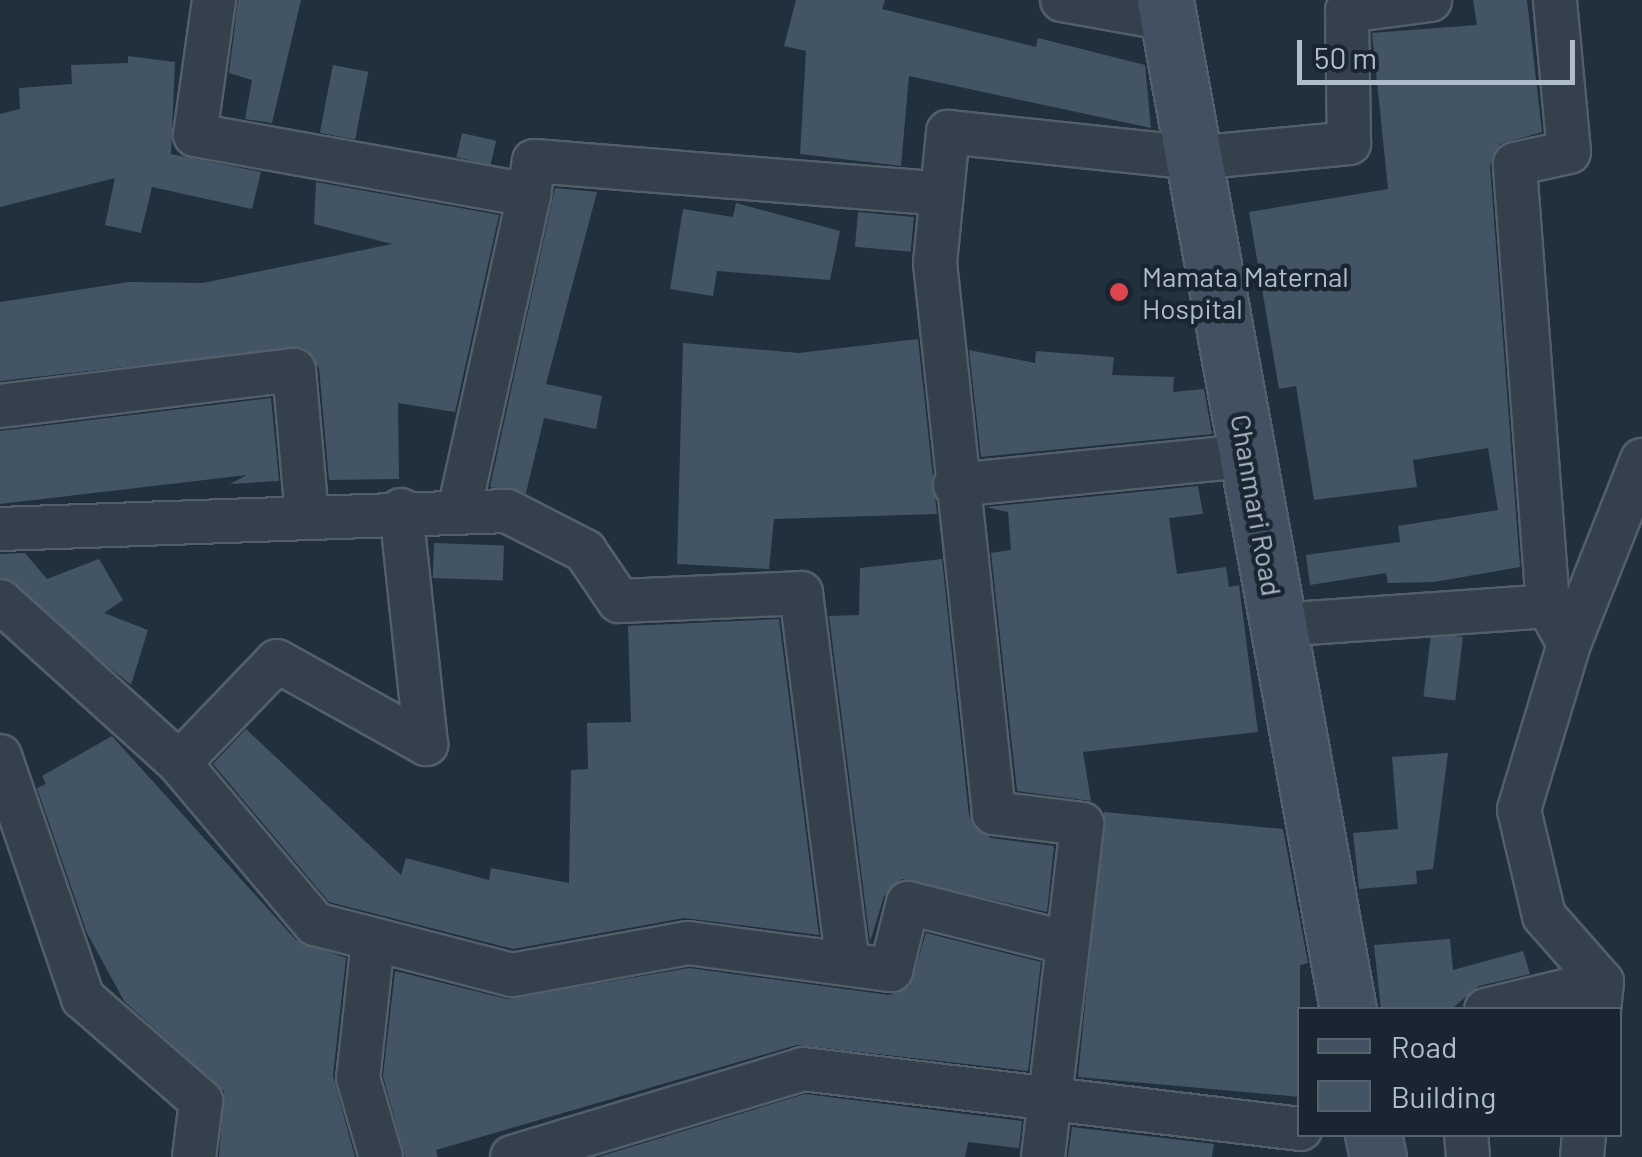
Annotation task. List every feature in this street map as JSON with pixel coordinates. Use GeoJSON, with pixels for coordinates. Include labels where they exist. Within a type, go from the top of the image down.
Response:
{"type":"FeatureCollection","features":[{"type":"Feature","properties":{"kind":"street"},"geometry":{"type":"LineString","coordinates":[[214,0],[195,135],[529,195]]}},
{"type":"Feature","properties":{"kind":"street"},"geometry":{"type":"LineString","coordinates":[[1062,0],[1167,10]]}},
{"type":"Feature","properties":{"kind":"street"},"geometry":{"type":"LineString","coordinates":[[1043,1157],[1082,824],[994,813],[955,484],[934,263],[948,132],[1194,158],[1349,143],[1348,11],[1430,0]]}},
{"type":"Feature","properties":{"kind":"street"},"geometry":{"type":"LineString","coordinates":[[1555,0],[1569,152],[1515,164],[1548,606],[1569,644]]}},
{"type":"Feature","properties":{"kind":"street","name":"Chanmari Road"},"geometry":{"type":"LineString","coordinates":[[1167,10],[1347,1007]]}},
{"type":"Feature","properties":{"kind":"street"},"geometry":{"type":"LineString","coordinates":[[459,511],[534,162],[942,194]]}},
{"type":"Feature","properties":{"kind":"street"},"geometry":{"type":"LineString","coordinates":[[0,406],[294,370],[307,515]]}},
{"type":"Feature","properties":{"kind":"street"},"geometry":{"type":"LineString","coordinates":[[955,484],[1248,456]]}},
{"type":"Feature","properties":{"kind":"street"},"geometry":{"type":"LineString","coordinates":[[1510,1007],[1600,996],[1544,916],[1519,810],[1569,644],[1642,460]]}},
{"type":"Feature","properties":{"kind":"street"},"geometry":{"type":"LineString","coordinates":[[179,763],[277,661],[426,744],[401,510]]}},
{"type":"Feature","properties":{"kind":"street"},"geometry":{"type":"LineString","coordinates":[[0,529],[401,510],[506,512],[585,551],[618,601],[801,593],[847,958]]}},
{"type":"Feature","properties":{"kind":"street"},"geometry":{"type":"LineString","coordinates":[[0,601],[179,763],[315,924],[512,975],[688,943],[847,958],[892,970],[908,903],[1067,942]]}},
{"type":"Feature","properties":{"kind":"street"},"geometry":{"type":"LineString","coordinates":[[1278,624],[1548,606]]}},
{"type":"Feature","properties":{"kind":"street"},"geometry":{"type":"LineString","coordinates":[[0,756],[83,998],[201,1101],[194,1157]]}},
{"type":"Feature","properties":{"kind":"street"},"geometry":{"type":"LineString","coordinates":[[373,941],[358,1078],[382,1157]]}},
{"type":"Feature","properties":{"kind":"street"},"geometry":{"type":"LineString","coordinates":[[512,1157],[803,1069],[1297,1129]]}},
{"type":"Feature","properties":{"kind":"building"},"geometry":{"type":"Polygon","coordinates":[[[238,0],[301,0],[272,123],[245,119],[252,80],[229,73],[238,0]]]}},
{"type":"Feature","properties":{"kind":"building"},"geometry":{"type":"Polygon","coordinates":[[[796,0],[885,0],[882,9],[1036,47],[1038,38],[1145,65],[1151,128],[909,76],[901,166],[800,154],[806,51],[784,46],[796,0]]]}},
{"type":"Feature","properties":{"kind":"building"},"geometry":{"type":"Polygon","coordinates":[[[1473,0],[1527,0],[1542,132],[1500,144],[1490,165],[1520,567],[1434,582],[1388,583],[1386,573],[1310,585],[1306,555],[1400,542],[1398,526],[1498,510],[1488,448],[1413,460],[1417,487],[1314,500],[1296,386],[1279,389],[1249,212],[1388,189],[1372,33],[1477,25],[1473,0]]]}},
{"type":"Feature","properties":{"kind":"building"},"geometry":{"type":"Polygon","coordinates":[[[128,56],[175,62],[171,154],[261,172],[252,209],[152,187],[141,233],[105,225],[115,178],[0,207],[0,114],[20,109],[19,88],[72,84],[71,65],[128,63],[128,56]]]}},
{"type":"Feature","properties":{"kind":"building"},"geometry":{"type":"Polygon","coordinates":[[[333,65],[368,72],[355,140],[320,133],[333,65]]]}},
{"type":"Feature","properties":{"kind":"building"},"geometry":{"type":"Polygon","coordinates":[[[462,133],[496,141],[490,165],[456,157],[462,133]]]}},
{"type":"Feature","properties":{"kind":"building"},"geometry":{"type":"Polygon","coordinates":[[[316,182],[499,215],[455,412],[398,403],[399,479],[329,480],[319,368],[303,347],[0,381],[0,302],[129,282],[203,283],[392,244],[314,224],[316,182]]]}},
{"type":"Feature","properties":{"kind":"building"},"geometry":{"type":"Polygon","coordinates":[[[555,188],[597,192],[546,384],[602,396],[596,429],[544,418],[526,493],[490,487],[555,188]]]}},
{"type":"Feature","properties":{"kind":"building"},"geometry":{"type":"Polygon","coordinates":[[[736,203],[840,231],[830,280],[717,271],[713,296],[670,289],[683,209],[733,217],[736,203]]]}},
{"type":"Feature","properties":{"kind":"building"},"geometry":{"type":"Polygon","coordinates":[[[858,212],[914,217],[911,252],[855,247],[858,212]]]}},
{"type":"Feature","properties":{"kind":"building"},"geometry":{"type":"Polygon","coordinates":[[[918,339],[937,514],[774,519],[769,569],[677,564],[683,343],[799,353],[918,339]]]}},
{"type":"Feature","properties":{"kind":"building"},"geometry":{"type":"Polygon","coordinates":[[[969,350],[1035,363],[1036,351],[1114,357],[1112,375],[1174,377],[1173,392],[1204,389],[1212,434],[981,457],[969,350]]]}},
{"type":"Feature","properties":{"kind":"building"},"geometry":{"type":"Polygon","coordinates":[[[271,398],[279,481],[230,484],[247,475],[0,504],[0,431],[271,398]]]}},
{"type":"Feature","properties":{"kind":"building"},"geometry":{"type":"Polygon","coordinates":[[[1198,486],[1203,514],[1169,518],[1177,574],[1226,567],[1229,587],[1239,585],[1258,732],[1083,752],[1091,801],[1017,791],[991,553],[1011,550],[1008,512],[986,507],[1198,486]]]}},
{"type":"Feature","properties":{"kind":"building"},"geometry":{"type":"Polygon","coordinates":[[[434,543],[504,545],[503,580],[433,578],[434,543]]]}},
{"type":"Feature","properties":{"kind":"building"},"geometry":{"type":"Polygon","coordinates":[[[25,553],[47,579],[99,559],[123,600],[104,613],[148,630],[131,685],[0,577],[0,554],[25,553]]]}},
{"type":"Feature","properties":{"kind":"building"},"geometry":{"type":"Polygon","coordinates":[[[942,559],[969,816],[990,838],[1054,846],[1047,912],[902,879],[884,896],[870,942],[829,616],[859,615],[860,568],[942,559]]]}},
{"type":"Feature","properties":{"kind":"building"},"geometry":{"type":"Polygon","coordinates":[[[779,619],[819,935],[684,918],[513,949],[329,902],[213,764],[246,729],[401,875],[406,858],[489,880],[491,868],[569,883],[571,770],[588,769],[587,723],[631,722],[628,626],[779,619]]]}},
{"type":"Feature","properties":{"kind":"building"},"geometry":{"type":"Polygon","coordinates":[[[1431,633],[1463,637],[1455,701],[1423,697],[1431,633]]]}},
{"type":"Feature","properties":{"kind":"building"},"geometry":{"type":"Polygon","coordinates":[[[112,736],[296,940],[346,958],[333,1076],[355,1157],[219,1157],[224,1091],[124,1001],[87,933],[37,788],[46,784],[42,776],[112,736]]]}},
{"type":"Feature","properties":{"kind":"building"},"geometry":{"type":"Polygon","coordinates":[[[1448,753],[1433,869],[1416,871],[1417,884],[1359,889],[1353,833],[1398,829],[1392,757],[1448,753]]]}},
{"type":"Feature","properties":{"kind":"building"},"geometry":{"type":"Polygon","coordinates":[[[1104,812],[1283,829],[1308,963],[1300,965],[1297,1097],[1078,1077],[1104,812]]]}},
{"type":"Feature","properties":{"kind":"building"},"geometry":{"type":"Polygon","coordinates":[[[926,933],[1041,962],[1028,1071],[797,1045],[436,1150],[438,1157],[405,1157],[383,1076],[395,971],[507,999],[689,968],[889,995],[910,986],[926,933]]]}},
{"type":"Feature","properties":{"kind":"building"},"geometry":{"type":"Polygon","coordinates":[[[1450,939],[1453,970],[1523,951],[1530,974],[1479,986],[1454,1007],[1381,1007],[1374,945],[1450,939]]]}},
{"type":"Feature","properties":{"kind":"building"},"geometry":{"type":"Polygon","coordinates":[[[805,1094],[1022,1121],[1019,1148],[968,1142],[965,1157],[598,1157],[805,1094]]]}},
{"type":"Feature","properties":{"kind":"building"},"geometry":{"type":"Polygon","coordinates":[[[1072,1127],[1214,1144],[1212,1157],[1068,1157],[1072,1127]]]}},
{"type":"Feature","properties":{"kind":"place","name":"Mamata Maternal Hospital"},"geometry":{"type":"Point","coordinates":[1119,292]}}]}
